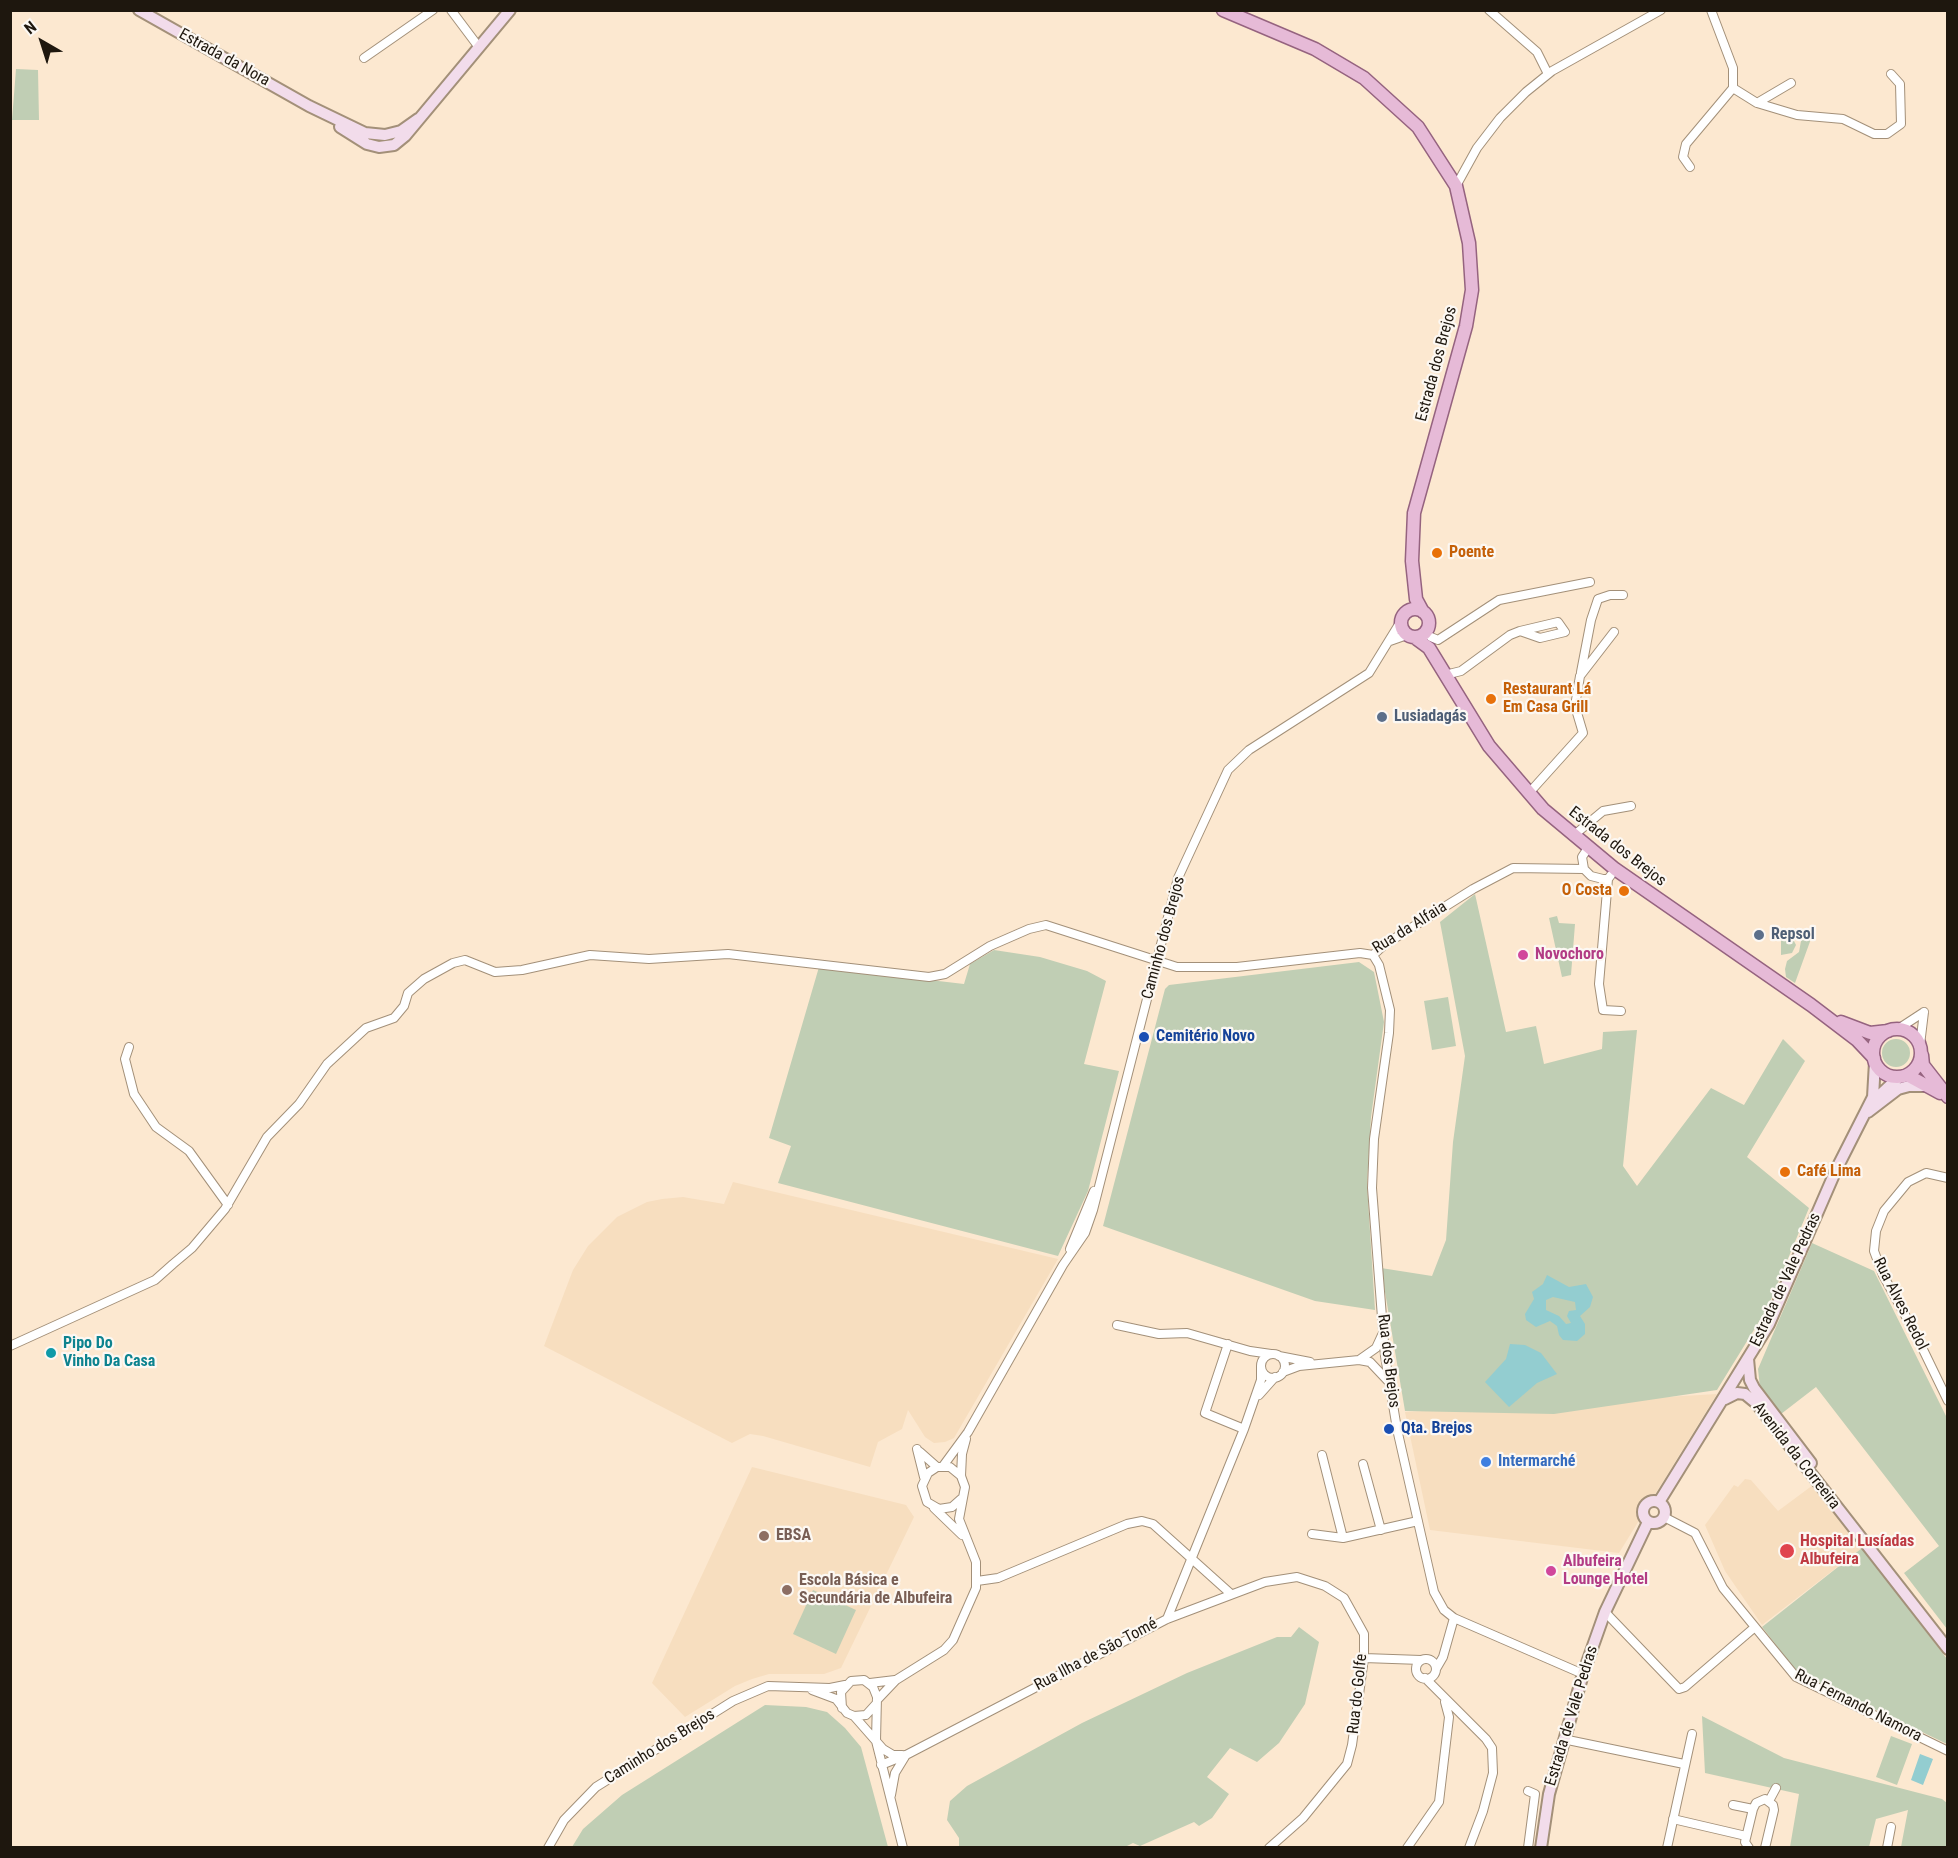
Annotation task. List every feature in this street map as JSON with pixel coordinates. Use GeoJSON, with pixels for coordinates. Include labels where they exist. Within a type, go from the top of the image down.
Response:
{"type":"FeatureCollection","features":[{"type":"Feature","properties":{"kind":"main road","name":"Estrada da Nora"},"geometry":{"type":"LineString","coordinates":[[140,10],[309,106],[364,133],[385,135],[401,131],[418,119],[510,10]]}},
{"type":"Feature","properties":{"kind":"main road","name":"Estrada dos Brejos"},"geometry":{"type":"LineString","coordinates":[[1223,10],[1315,49],[1364,78],[1418,127],[1456,186],[1469,243],[1470,307],[1414,513],[1412,561]]}},
{"type":"Feature","properties":{"kind":"main road"},"geometry":{"type":"LineString","coordinates":[[1412,561],[1416,599],[1426,618],[1445,674]]}},
{"type":"Feature","properties":{"kind":"main road"},"geometry":{"type":"LineString","coordinates":[[1412,561],[1410,599],[1402,619],[1410,636],[1430,648],[1445,674]]}},
{"type":"Feature","properties":{"kind":"main road"},"geometry":{"type":"LineString","coordinates":[[1402,619],[1411,610],[1426,618]]}},
{"type":"Feature","properties":{"kind":"main road"},"geometry":{"type":"LineString","coordinates":[[1410,636],[1425,633],[1426,618]]}},
{"type":"Feature","properties":{"kind":"main road","name":"Estrada dos Brejos"},"geometry":{"type":"LineString","coordinates":[[1445,674],[1489,746],[1528,793],[1588,848],[1611,874],[1812,1005],[1852,1028],[1870,1033],[1893,1030]]}},
{"type":"Feature","properties":{"kind":"main road","name":"Estrada dos Brejos"},"geometry":{"type":"LineString","coordinates":[[1812,1005],[1862,1044],[1874,1060]]}},
{"type":"Feature","properties":{"kind":"main road"},"geometry":{"type":"LineString","coordinates":[[1893,1030],[1914,1036],[1920,1048],[1923,1065],[1947,1097],[1903,1076],[1888,1075],[1874,1060],[1876,1042],[1893,1030]]}},
{"type":"Feature","properties":{"kind":"main road"},"geometry":{"type":"LineString","coordinates":[[1903,1076],[1917,1066],[1920,1048]]}},
{"type":"Feature","properties":{"kind":"main road","name":"Estrada de Vale Pedras"},"geometry":{"type":"LineString","coordinates":[[1659,1502],[1769,1323],[1836,1170],[1865,1114],[1875,1084],[1874,1060]]}},
{"type":"Feature","properties":{"kind":"main road","name":"Estrada de Vale Pedras"},"geometry":{"type":"LineString","coordinates":[[1865,1114],[1903,1076]]}},
{"type":"Feature","properties":{"kind":"main road"},"geometry":{"type":"LineString","coordinates":[[1865,1114],[1898,1089],[1909,1086],[1927,1086]]}},
{"type":"Feature","properties":{"kind":"main road","name":"Avenida da Correeira"},"geometry":{"type":"LineString","coordinates":[[1748,1359],[1750,1380],[1754,1388],[1947,1639]]}},
{"type":"Feature","properties":{"kind":"main road","name":"Avenida da Correeira"},"geometry":{"type":"LineString","coordinates":[[1724,1399],[1737,1394],[1745,1394],[1756,1403],[1947,1649]]}},
{"type":"Feature","properties":{"kind":"main road"},"geometry":{"type":"LineString","coordinates":[[1652,1501],[1659,1502],[1664,1507],[1664,1517],[1655,1524],[1648,1522],[1642,1512],[1645,1505],[1652,1501]]}},
{"type":"Feature","properties":{"kind":"main road","name":"Estrada de Vale Pedras"},"geometry":{"type":"LineString","coordinates":[[1541,1848],[1549,1794],[1583,1674],[1605,1612],[1648,1522]]}},
{"type":"Feature","properties":{"kind":"street"},"geometry":{"type":"LineString","coordinates":[[364,58],[433,10]]}},
{"type":"Feature","properties":{"kind":"street"},"geometry":{"type":"LineString","coordinates":[[451,10],[478,46]]}},
{"type":"Feature","properties":{"kind":"street"},"geometry":{"type":"LineString","coordinates":[[1490,10],[1538,52],[1548,74]]}},
{"type":"Feature","properties":{"kind":"street"},"geometry":{"type":"LineString","coordinates":[[1456,186],[1477,148],[1500,118],[1548,74],[1660,10]]}},
{"type":"Feature","properties":{"kind":"street"},"geometry":{"type":"LineString","coordinates":[[1690,167],[1683,157],[1686,144],[1733,88],[1733,68],[1711,10]]}},
{"type":"Feature","properties":{"kind":"street"},"geometry":{"type":"LineString","coordinates":[[1733,88],[1757,102],[1797,116],[1843,119],[1874,134],[1887,134],[1900,124],[1900,84],[1892,74]]}},
{"type":"Feature","properties":{"kind":"street"},"geometry":{"type":"LineString","coordinates":[[1757,102],[1791,83]]}},
{"type":"Feature","properties":{"kind":"street"},"geometry":{"type":"LineString","coordinates":[[1431,637],[1438,639],[1500,600],[1590,582]]}},
{"type":"Feature","properties":{"kind":"street"},"geometry":{"type":"LineString","coordinates":[[1528,793],[1583,733],[1575,706],[1594,607],[1598,599],[1623,595]]}},
{"type":"Feature","properties":{"kind":"street"},"geometry":{"type":"LineString","coordinates":[[1390,641],[1402,619]]}},
{"type":"Feature","properties":{"kind":"street"},"geometry":{"type":"LineString","coordinates":[[1445,674],[1461,670],[1510,635],[1520,632],[1558,622],[1565,632],[1540,638],[1520,632]]}},
{"type":"Feature","properties":{"kind":"street"},"geometry":{"type":"LineString","coordinates":[[1580,676],[1614,632]]}},
{"type":"Feature","properties":{"kind":"street"},"geometry":{"type":"LineString","coordinates":[[1390,641],[1410,636]]}},
{"type":"Feature","properties":{"kind":"street","name":"Caminho dos Brejos"},"geometry":{"type":"LineString","coordinates":[[969,1431],[1063,1265],[1101,1173],[1178,878],[1228,770],[1249,750],[1369,673],[1390,641]]}},
{"type":"Feature","properties":{"kind":"street"},"geometry":{"type":"LineString","coordinates":[[1573,836],[1603,811],[1631,806]]}},
{"type":"Feature","properties":{"kind":"street"},"geometry":{"type":"LineString","coordinates":[[1588,848],[1582,857],[1584,869],[1591,876],[1611,874],[1599,984],[1603,1010],[1621,1011]]}},
{"type":"Feature","properties":{"kind":"street","name":"Rua da Alfaia"},"geometry":{"type":"LineString","coordinates":[[10,1346],[154,1280],[192,1248],[228,1204],[267,1137],[299,1104],[327,1064],[366,1028],[394,1018],[404,1006],[408,993],[424,979],[465,960],[495,972],[522,970],[590,955],[657,959],[728,954],[929,977],[945,974],[990,946],[1046,925],[1177,967],[1237,967],[1360,953],[1373,955],[1384,945],[1438,911],[1513,868],[1584,869]]}},
{"type":"Feature","properties":{"kind":"street","name":"Rua dos Brejos"},"geometry":{"type":"LineString","coordinates":[[1373,955],[1379,965],[1390,1010],[1389,1033],[1374,1139],[1372,1188],[1385,1356],[1397,1429],[1434,1592],[1444,1610],[1454,1618],[1583,1674]]}},
{"type":"Feature","properties":{"kind":"street"},"geometry":{"type":"LineString","coordinates":[[1893,1030],[1924,1012],[1920,1048]]}},
{"type":"Feature","properties":{"kind":"street"},"geometry":{"type":"LineString","coordinates":[[129,1047],[125,1059],[134,1094],[156,1127],[189,1151],[228,1204]]}},
{"type":"Feature","properties":{"kind":"street","name":"Rua Alves Redol"},"geometry":{"type":"LineString","coordinates":[[1947,1178],[1926,1173],[1908,1182],[1884,1211],[1876,1231],[1874,1251],[1883,1275],[1915,1333],[1947,1401]]}},
{"type":"Feature","properties":{"kind":"street"},"geometry":{"type":"LineString","coordinates":[[1117,1325],[1159,1334],[1187,1333],[1250,1351],[1275,1355],[1284,1361],[1283,1372]]}},
{"type":"Feature","properties":{"kind":"street"},"geometry":{"type":"LineString","coordinates":[[1383,1331],[1380,1342],[1369,1359],[1389,1383]]}},
{"type":"Feature","properties":{"kind":"street"},"geometry":{"type":"LineString","coordinates":[[1228,1344],[1205,1413],[1244,1429]]}},
{"type":"Feature","properties":{"kind":"street","name":"Rua Ilha de São Tomé"},"geometry":{"type":"LineString","coordinates":[[881,1765],[906,1755],[1167,1619],[1244,1429],[1261,1380],[1263,1359],[1275,1355],[1326,1364]]}},
{"type":"Feature","properties":{"kind":"street","name":"Rua Ilha de São Tomé"},"geometry":{"type":"LineString","coordinates":[[1254,1401],[1275,1377],[1299,1366],[1385,1356]]}},
{"type":"Feature","properties":{"kind":"street"},"geometry":{"type":"LineString","coordinates":[[1261,1367],[1267,1376],[1275,1377]]}},
{"type":"Feature","properties":{"kind":"street"},"geometry":{"type":"LineString","coordinates":[[924,1477],[940,1467],[969,1431]]}},
{"type":"Feature","properties":{"kind":"street"},"geometry":{"type":"LineString","coordinates":[[854,1716],[866,1715],[896,1680],[944,1650],[953,1640],[977,1581],[976,1562],[964,1537],[959,1519],[965,1487],[961,1476],[962,1454],[969,1431]]}},
{"type":"Feature","properties":{"kind":"street"},"geometry":{"type":"LineString","coordinates":[[961,1476],[950,1467],[940,1467],[917,1449],[924,1477],[922,1493],[964,1537]]}},
{"type":"Feature","properties":{"kind":"street"},"geometry":{"type":"LineString","coordinates":[[1322,1455],[1343,1538]]}},
{"type":"Feature","properties":{"kind":"street"},"geometry":{"type":"LineString","coordinates":[[1363,1464],[1381,1530]]}},
{"type":"Feature","properties":{"kind":"street"},"geometry":{"type":"LineString","coordinates":[[933,1507],[952,1507],[962,1498]]}},
{"type":"Feature","properties":{"kind":"street","name":"Rua Fernando Namora"},"geometry":{"type":"LineString","coordinates":[[1664,1517],[1695,1533],[1723,1588],[1796,1677],[1947,1751]]}},
{"type":"Feature","properties":{"kind":"street"},"geometry":{"type":"LineString","coordinates":[[977,1581],[998,1578],[1127,1524],[1142,1521],[1153,1524],[1231,1594]]}},
{"type":"Feature","properties":{"kind":"street"},"geometry":{"type":"LineString","coordinates":[[1312,1534],[1343,1538],[1418,1521]]}},
{"type":"Feature","properties":{"kind":"street","name":"Rua do Golfe"},"geometry":{"type":"LineString","coordinates":[[1167,1619],[1265,1582],[1297,1577],[1325,1586],[1344,1598],[1357,1617],[1364,1634],[1364,1658],[1353,1745],[1347,1764],[1284,1837],[1269,1848]]}},
{"type":"Feature","properties":{"kind":"street"},"geometry":{"type":"LineString","coordinates":[[1605,1612],[1678,1689],[1685,1687],[1755,1627]]}},
{"type":"Feature","properties":{"kind":"street"},"geometry":{"type":"LineString","coordinates":[[1431,1674],[1443,1657],[1454,1618]]}},
{"type":"Feature","properties":{"kind":"street"},"geometry":{"type":"LineString","coordinates":[[1364,1658],[1424,1660],[1443,1657]]}},
{"type":"Feature","properties":{"kind":"street"},"geometry":{"type":"LineString","coordinates":[[1398,1660],[1417,1672],[1431,1674]]}},
{"type":"Feature","properties":{"kind":"street"},"geometry":{"type":"LineString","coordinates":[[1407,1848],[1439,1802],[1448,1720],[1448,1707],[1431,1674],[1434,1663],[1424,1660],[1417,1664],[1417,1672]]}},
{"type":"Feature","properties":{"kind":"street"},"geometry":{"type":"LineString","coordinates":[[896,1680],[870,1683],[857,1679],[845,1685],[840,1698],[842,1708],[870,1731],[876,1741],[893,1755],[906,1755]]}},
{"type":"Feature","properties":{"kind":"street"},"geometry":{"type":"LineString","coordinates":[[870,1683],[876,1693],[877,1702],[876,1741],[903,1848]]}},
{"type":"Feature","properties":{"kind":"street","name":"Caminho dos Brejos"},"geometry":{"type":"LineString","coordinates":[[548,1848],[564,1820],[596,1787],[733,1701],[768,1686],[796,1685],[820,1688],[845,1685]]}},
{"type":"Feature","properties":{"kind":"street","name":"Caminho dos Brejos"},"geometry":{"type":"LineString","coordinates":[[796,1685],[836,1700],[842,1708]]}},
{"type":"Feature","properties":{"kind":"street"},"geometry":{"type":"LineString","coordinates":[[1441,1694],[1486,1739],[1492,1748],[1494,1760],[1483,1811],[1469,1848]]}},
{"type":"Feature","properties":{"kind":"street"},"geometry":{"type":"LineString","coordinates":[[1448,1720],[1461,1714]]}},
{"type":"Feature","properties":{"kind":"street"},"geometry":{"type":"LineString","coordinates":[[1667,1848],[1692,1734]]}},
{"type":"Feature","properties":{"kind":"street"},"geometry":{"type":"LineString","coordinates":[[1563,1738],[1684,1764]]}},
{"type":"Feature","properties":{"kind":"street"},"geometry":{"type":"LineString","coordinates":[[890,1799],[895,1773],[906,1755]]}},
{"type":"Feature","properties":{"kind":"street"},"geometry":{"type":"LineString","coordinates":[[1769,1801],[1776,1788]]}},
{"type":"Feature","properties":{"kind":"street"},"geometry":{"type":"LineString","coordinates":[[1528,1791],[1536,1794],[1528,1848]]}},
{"type":"Feature","properties":{"kind":"street"},"geometry":{"type":"LineString","coordinates":[[1749,1848],[1745,1842],[1753,1809],[1760,1800],[1769,1801]]}},
{"type":"Feature","properties":{"kind":"street"},"geometry":{"type":"LineString","coordinates":[[1765,1848],[1774,1810],[1769,1801]]}},
{"type":"Feature","properties":{"kind":"street"},"geometry":{"type":"LineString","coordinates":[[1733,1804],[1753,1809]]}},
{"type":"Feature","properties":{"kind":"street"},"geometry":{"type":"LineString","coordinates":[[1672,1819],[1746,1836]]}},
{"type":"Feature","properties":{"kind":"street"},"geometry":{"type":"LineString","coordinates":[[1887,1848],[1891,1827]]}},
{"type":"Feature","properties":{"kind":"street"},"geometry":{"type":"LineString","coordinates":[[1276,1848],[1284,1837]]}},
{"type":"Feature","properties":{"kind":"shaded area"},"geometry":{"type":"Polygon","coordinates":[[[733,1182],[1058,1259],[954,1438],[934,1443],[925,1437],[908,1410],[902,1429],[878,1442],[870,1467],[763,1436],[750,1434],[732,1443],[544,1346],[573,1270],[588,1246],[617,1217],[647,1202],[662,1199],[683,1197],[724,1204],[733,1182]]]}},
{"type":"Feature","properties":{"kind":"shaded area"},"geometry":{"type":"Polygon","coordinates":[[[1717,1394],[1619,1553],[1430,1530],[1405,1412],[1717,1394]]]}},
{"type":"Feature","properties":{"kind":"shaded area","name":"Escola Básica e Secundária de Albufeira"},"geometry":{"type":"Polygon","coordinates":[[[752,1467],[906,1505],[914,1517],[841,1668],[824,1674],[769,1674],[752,1679],[735,1686],[685,1717],[652,1683],[752,1467]]]}},
{"type":"Feature","properties":{"kind":"shaded area","name":"Hospital Lusíadas Albufeira"},"geometry":{"type":"Polygon","coordinates":[[[1745,1479],[1751,1480],[1778,1511],[1813,1485],[1862,1548],[1762,1625],[1725,1571],[1705,1525],[1734,1485],[1738,1487],[1745,1479]]]}},
{"type":"Feature","properties":{"kind":"green space"},"geometry":{"type":"Polygon","coordinates":[[[16,69],[38,70],[39,120],[12,120],[16,69]]]}},
{"type":"Feature","properties":{"kind":"green space"},"geometry":{"type":"Polygon","coordinates":[[[1475,894],[1506,1032],[1536,1026],[1544,1064],[1602,1049],[1603,1032],[1637,1030],[1623,1166],[1637,1186],[1711,1088],[1744,1105],[1783,1039],[1805,1061],[1747,1157],[1809,1208],[1768,1307],[1717,1390],[1554,1414],[1405,1411],[1381,1268],[1432,1276],[1446,1240],[1453,1142],[1465,1056],[1440,922],[1475,894]]]}},
{"type":"Feature","properties":{"kind":"green space"},"geometry":{"type":"Polygon","coordinates":[[[1557,916],[1559,923],[1575,924],[1571,975],[1562,977],[1549,918],[1557,916]]]}},
{"type":"Feature","properties":{"kind":"green space"},"geometry":{"type":"Polygon","coordinates":[[[1803,930],[1812,936],[1795,983],[1786,977],[1785,969],[1787,961],[1799,952],[1803,930]]]}},
{"type":"Feature","properties":{"kind":"green space"},"geometry":{"type":"Polygon","coordinates":[[[1781,933],[1789,938],[1792,937],[1796,945],[1792,953],[1781,955],[1781,933]]]}},
{"type":"Feature","properties":{"kind":"green space"},"geometry":{"type":"Polygon","coordinates":[[[994,950],[1040,957],[1087,971],[1106,981],[1084,1064],[1119,1071],[1088,1191],[1058,1256],[778,1183],[791,1146],[769,1138],[819,967],[964,984],[970,964],[994,950]]]}},
{"type":"Feature","properties":{"kind":"green space"},"geometry":{"type":"Polygon","coordinates":[[[1359,962],[1374,972],[1384,1022],[1371,1117],[1367,1184],[1375,1310],[1315,1301],[1103,1226],[1165,989],[1169,985],[1359,962]]]}},
{"type":"Feature","properties":{"kind":"green space"},"geometry":{"type":"Polygon","coordinates":[[[1448,997],[1456,1046],[1432,1050],[1424,1001],[1448,997]]]}},
{"type":"Feature","properties":{"kind":"green space"},"geometry":{"type":"Polygon","coordinates":[[[1896,1039],[1906,1043],[1910,1053],[1906,1063],[1896,1067],[1886,1063],[1882,1053],[1886,1043],[1896,1039]]]}},
{"type":"Feature","properties":{"kind":"green space"},"geometry":{"type":"Polygon","coordinates":[[[1812,1243],[1874,1271],[1947,1418],[1947,1629],[1904,1573],[1939,1546],[1816,1387],[1781,1414],[1760,1388],[1758,1369],[1812,1243]]]}},
{"type":"Feature","properties":{"kind":"green space"},"geometry":{"type":"Polygon","coordinates":[[[1862,1548],[1947,1659],[1947,1744],[1797,1672],[1762,1627],[1862,1548]]]}},
{"type":"Feature","properties":{"kind":"green space"},"geometry":{"type":"Polygon","coordinates":[[[813,1590],[856,1610],[836,1654],[793,1634],[813,1590]]]}},
{"type":"Feature","properties":{"kind":"green space"},"geometry":{"type":"Polygon","coordinates":[[[1299,1627],[1319,1642],[1305,1704],[1279,1743],[1257,1762],[1230,1748],[1207,1777],[1229,1794],[1212,1818],[1199,1826],[1194,1822],[1140,1846],[1133,1843],[1125,1847],[959,1847],[959,1838],[947,1820],[950,1801],[967,1786],[1082,1723],[1187,1673],[1277,1637],[1291,1637],[1299,1627]]]}},
{"type":"Feature","properties":{"kind":"green space"},"geometry":{"type":"Polygon","coordinates":[[[765,1705],[806,1707],[827,1712],[845,1728],[861,1747],[888,1847],[572,1847],[583,1829],[622,1795],[765,1705]]]}},
{"type":"Feature","properties":{"kind":"green space"},"geometry":{"type":"Polygon","coordinates":[[[1702,1716],[1784,1758],[1942,1799],[1947,1803],[1947,1847],[1901,1847],[1908,1810],[1876,1819],[1869,1847],[1790,1847],[1799,1794],[1705,1773],[1702,1716]]]}},
{"type":"Feature","properties":{"kind":"green space"},"geometry":{"type":"Polygon","coordinates":[[[1891,1736],[1912,1744],[1897,1785],[1876,1777],[1891,1736]]]}},
{"type":"Feature","properties":{"kind":"water"},"geometry":{"type":"Polygon","coordinates":[[[1547,1275],[1569,1287],[1586,1284],[1593,1297],[1590,1307],[1580,1316],[1585,1324],[1585,1334],[1577,1341],[1563,1340],[1557,1326],[1550,1321],[1536,1327],[1526,1320],[1525,1314],[1534,1299],[1532,1292],[1543,1284],[1547,1275]],[[1553,1297],[1546,1300],[1546,1310],[1559,1316],[1566,1324],[1571,1323],[1567,1316],[1569,1311],[1576,1310],[1575,1302],[1553,1297]]]}},
{"type":"Feature","properties":{"kind":"water"},"geometry":{"type":"Polygon","coordinates":[[[1510,1344],[1525,1345],[1541,1353],[1557,1374],[1537,1383],[1509,1407],[1485,1382],[1506,1359],[1510,1344]]]}},
{"type":"Feature","properties":{"kind":"water"},"geometry":{"type":"Polygon","coordinates":[[[1920,1754],[1933,1759],[1923,1785],[1911,1780],[1920,1754]]]}},
{"type":"Feature","properties":{"kind":"place","name":"Poente"},"geometry":{"type":"Point","coordinates":[1437,553]}},
{"type":"Feature","properties":{"kind":"place","name":"Restaurant Lá Em Casa Grill"},"geometry":{"type":"Point","coordinates":[1491,699]}},
{"type":"Feature","properties":{"kind":"place","name":"Lusiadagás"},"geometry":{"type":"Point","coordinates":[1382,717]}},
{"type":"Feature","properties":{"kind":"place","name":"O Costa"},"geometry":{"type":"Point","coordinates":[1624,891]}},
{"type":"Feature","properties":{"kind":"place","name":"Repsol"},"geometry":{"type":"Point","coordinates":[1759,935]}},
{"type":"Feature","properties":{"kind":"place","name":"Novochoro"},"geometry":{"type":"Point","coordinates":[1523,955]}},
{"type":"Feature","properties":{"kind":"place","name":"Cemitério Novo"},"geometry":{"type":"Point","coordinates":[1144,1037]}},
{"type":"Feature","properties":{"kind":"place","name":"Café Lima"},"geometry":{"type":"Point","coordinates":[1785,1172]}},
{"type":"Feature","properties":{"kind":"place","name":"Pipo Do Vinho Da Casa"},"geometry":{"type":"Point","coordinates":[51,1353]}},
{"type":"Feature","properties":{"kind":"place","name":"Qta. Brejos"},"geometry":{"type":"Point","coordinates":[1389,1429]}},
{"type":"Feature","properties":{"kind":"place","name":"Intermarché"},"geometry":{"type":"Point","coordinates":[1486,1462]}},
{"type":"Feature","properties":{"kind":"place","name":"EBSA"},"geometry":{"type":"Point","coordinates":[764,1536]}},
{"type":"Feature","properties":{"kind":"place","name":"Hospital Lusíadas Albufeira"},"geometry":{"type":"Point","coordinates":[1787,1551]}},
{"type":"Feature","properties":{"kind":"place","name":"Albufeira Lounge Hotel"},"geometry":{"type":"Point","coordinates":[1551,1571]}},
{"type":"Feature","properties":{"kind":"place","name":"Escola Básica e Secundária de Albufeira"},"geometry":{"type":"Point","coordinates":[787,1590]}}]}
